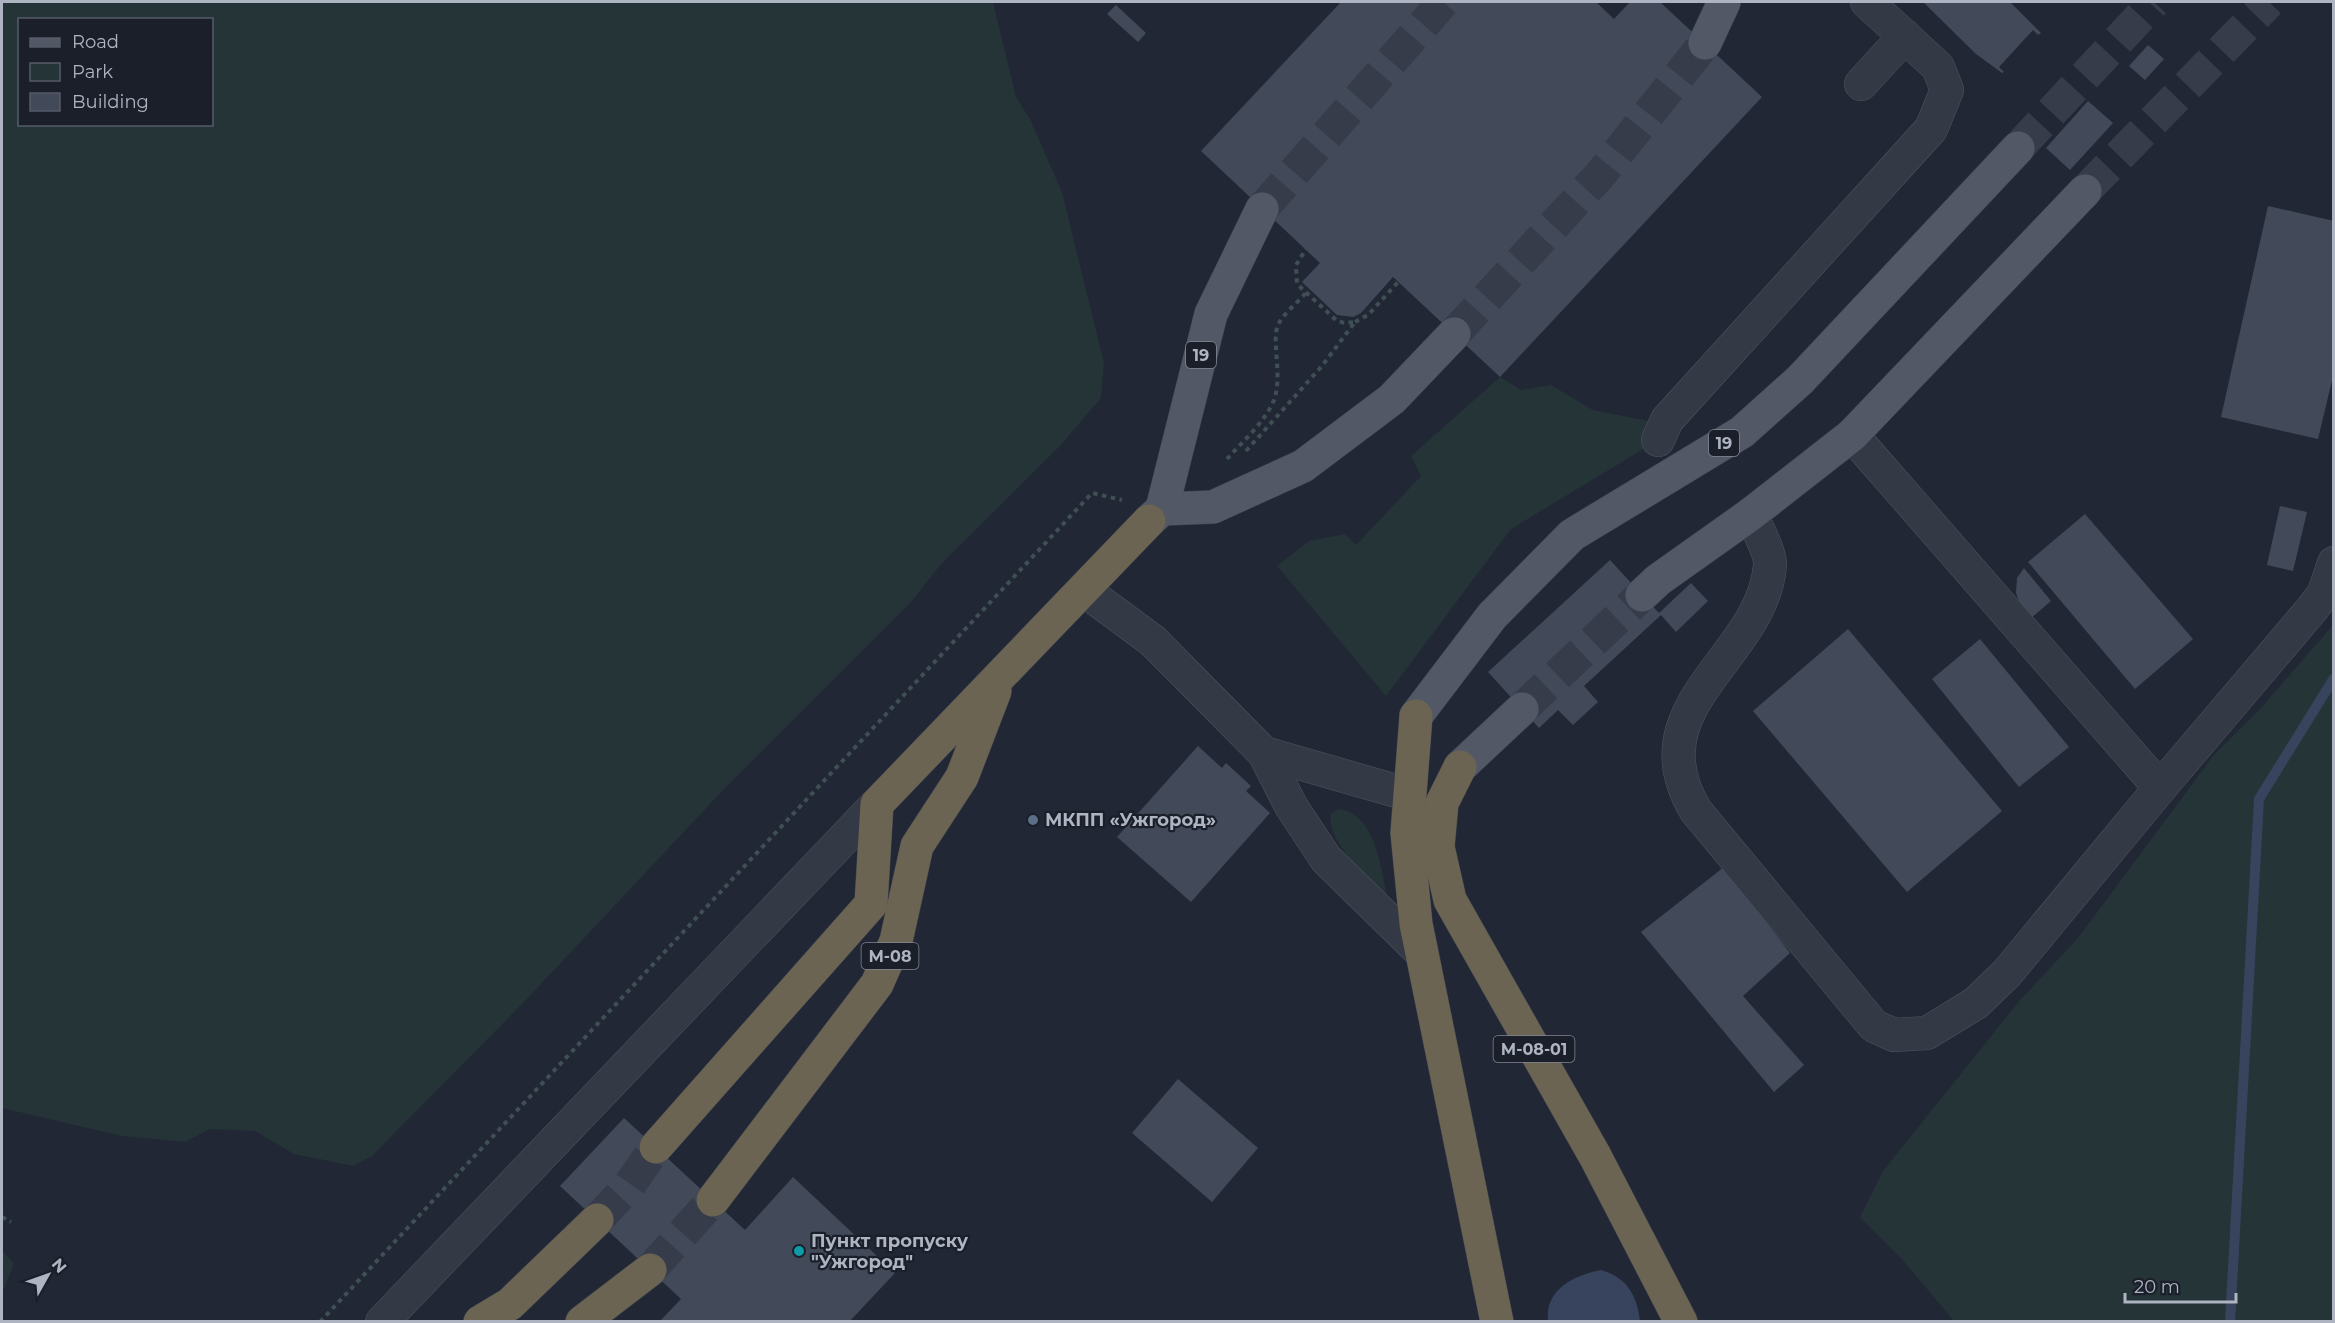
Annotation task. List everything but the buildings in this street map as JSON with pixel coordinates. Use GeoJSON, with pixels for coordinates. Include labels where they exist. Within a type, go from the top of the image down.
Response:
{"type":"FeatureCollection","features":[{"type":"Feature","properties":{"kind":"highway","name":"М-08"},"geometry":{"type":"LineString","coordinates":[[657,1147],[871,904],[877,804],[1155,515]]}},
{"type":"Feature","properties":{"kind":"highway","name":"М-08"},"geometry":{"type":"LineString","coordinates":[[713,1200],[877,984],[896,941],[917,846],[962,777],[1000,678]]}},
{"type":"Feature","properties":{"kind":"highway"},"geometry":{"type":"LineString","coordinates":[[1416,716],[1407,833],[1416,924],[1497,1322]]}},
{"type":"Feature","properties":{"kind":"highway","name":"М-08-01"},"geometry":{"type":"LineString","coordinates":[[1460,767],[1442,803],[1438,847],[1450,900],[1596,1156],[1681,1322]]}},
{"type":"Feature","properties":{"kind":"highway"},"geometry":{"type":"LineString","coordinates":[[480,1322],[510,1304],[597,1220]]}},
{"type":"Feature","properties":{"kind":"highway"},"geometry":{"type":"LineString","coordinates":[[582,1322],[650,1270]]}},
{"type":"Feature","properties":{"kind":"main road"},"geometry":{"type":"LineString","coordinates":[[1705,43],[1724,2]]}},
{"type":"Feature","properties":{"kind":"main road","name":"19"},"geometry":{"type":"LineString","coordinates":[[1416,716],[1492,616],[1572,535],[1742,432],[1800,380],[2018,148]]}},
{"type":"Feature","properties":{"kind":"main road"},"geometry":{"type":"LineString","coordinates":[[1642,595],[1658,580],[1751,514],[1851,435],[2085,191]]}},
{"type":"Feature","properties":{"kind":"main road","name":"19"},"geometry":{"type":"LineString","coordinates":[[1155,515],[1211,314],[1262,209]]}},
{"type":"Feature","properties":{"kind":"main road"},"geometry":{"type":"LineString","coordinates":[[1155,515],[1213,507],[1304,466],[1392,399],[1454,334]]}},
{"type":"Feature","properties":{"kind":"main road"},"geometry":{"type":"LineString","coordinates":[[1460,767],[1522,709]]}},
{"type":"Feature","properties":{"kind":"lane"},"geometry":{"type":"LineString","coordinates":[[1658,440],[1666,420],[1931,129],[1947,90],[1938,67],[1867,2]]}},
{"type":"Feature","properties":{"kind":"lane"},"geometry":{"type":"LineString","coordinates":[[1862,84],[1905,36]]}},
{"type":"Feature","properties":{"kind":"lane"},"geometry":{"type":"LineString","coordinates":[[1851,435],[2160,788]]}},
{"type":"Feature","properties":{"kind":"lane"},"geometry":{"type":"LineString","coordinates":[[1751,514],[1771,562],[1763,600],[1737,643],[1706,682],[1683,724],[1678,768],[1683,790],[1696,810],[1874,1026],[1894,1035],[1927,1033],[1976,1003],[2007,973],[2312,609],[2324,593],[2334,563]]}},
{"type":"Feature","properties":{"kind":"lane"},"geometry":{"type":"LineString","coordinates":[[1084,590],[1153,640],[1264,753],[1291,806],[1326,859],[1421,952]]}},
{"type":"Feature","properties":{"kind":"lane"},"geometry":{"type":"LineString","coordinates":[[1264,753],[1410,795]]}},
{"type":"Feature","properties":{"kind":"lane"},"geometry":{"type":"LineString","coordinates":[[382,1322],[877,804]]}},
{"type":"Feature","properties":{"kind":"path"},"geometry":{"type":"LineString","coordinates":[[1306,249],[1296,265],[1294,277],[1296,284],[1336,320],[1344,323],[1355,322],[1368,315],[1399,281]]}},
{"type":"Feature","properties":{"kind":"path"},"geometry":{"type":"LineString","coordinates":[[1220,468],[1266,414],[1274,400],[1278,382],[1279,360],[1275,335],[1278,324],[1306,293]]}},
{"type":"Feature","properties":{"kind":"path"},"geometry":{"type":"LineString","coordinates":[[1242,455],[1322,366],[1355,322]]}},
{"type":"Feature","properties":{"kind":"path"},"geometry":{"type":"LineString","coordinates":[[320,1322],[1092,493],[1155,515]]}},
{"type":"Feature","properties":{"kind":"path"},"geometry":{"type":"LineString","coordinates":[[2,1217],[11,1222]]}},
{"type":"Feature","properties":{"kind":"green space"},"geometry":{"type":"Polygon","coordinates":[[[2,2],[993,2],[1016,97],[1030,119],[1062,192],[1104,363],[1101,398],[1060,446],[942,563],[911,602],[726,787],[525,1001],[372,1156],[353,1166],[294,1154],[255,1131],[210,1129],[185,1142],[122,1136],[2,1108],[2,2]]]}},
{"type":"Feature","properties":{"kind":"green space"},"geometry":{"type":"Polygon","coordinates":[[[1500,377],[1521,390],[1551,385],[1593,410],[1654,422],[1650,445],[1511,529],[1386,696],[1277,566],[1309,541],[1345,534],[1356,545],[1421,476],[1411,456],[1500,377]]]}},
{"type":"Feature","properties":{"kind":"green space"},"geometry":{"type":"Polygon","coordinates":[[[2333,625],[2333,1321],[1954,1321],[1901,1258],[1860,1217],[1883,1171],[2020,1000],[2078,938],[2213,756],[2260,709],[2333,625]]]}},
{"type":"Feature","properties":{"kind":"green space"},"geometry":{"type":"Polygon","coordinates":[[[1338,809],[1350,812],[1368,830],[1379,857],[1387,897],[1341,847],[1331,824],[1331,814],[1338,809]]]}},
{"type":"Feature","properties":{"kind":"green space"},"geometry":{"type":"Polygon","coordinates":[[[2,1250],[14,1264],[2,1293],[2,1250]]]}},
{"type":"Feature","properties":{"kind":"water"},"geometry":{"type":"Polygon","coordinates":[[[1601,1270],[1618,1277],[1629,1289],[1636,1303],[1640,1321],[1548,1321],[1551,1301],[1563,1286],[1571,1280],[1601,1270]]]}},
{"type":"Feature","properties":{"kind":"waterway"},"geometry":{"type":"LineString","coordinates":[[2230,1322],[2259,799],[2334,678]]}},
{"type":"Feature","properties":{"kind":"tunnel"},"geometry":{"type":"LineString","coordinates":[[1262,209],[1443,2]]}},
{"type":"Feature","properties":{"kind":"tunnel"},"geometry":{"type":"LineString","coordinates":[[2018,148],[2154,2]]}},
{"type":"Feature","properties":{"kind":"tunnel"},"geometry":{"type":"LineString","coordinates":[[2085,191],[2269,2]]}},
{"type":"Feature","properties":{"kind":"tunnel"},"geometry":{"type":"LineString","coordinates":[[1454,334],[1600,175],[1705,43]]}},
{"type":"Feature","properties":{"kind":"tunnel"},"geometry":{"type":"LineString","coordinates":[[1522,709],[1642,595]]}},
{"type":"Feature","properties":{"kind":"tunnel"},"geometry":{"type":"LineString","coordinates":[[597,1220],[628,1187],[656,1147]]}},
{"type":"Feature","properties":{"kind":"tunnel"},"geometry":{"type":"LineString","coordinates":[[650,1270],[713,1200]]}},
{"type":"Feature","properties":{"kind":"place","name":"МКПП «Ужгород»"},"geometry":{"type":"Point","coordinates":[1033,820]}},
{"type":"Feature","properties":{"kind":"place","name":"Пункт пропуску \"Ужгород\""},"geometry":{"type":"Point","coordinates":[799,1251]}}]}
